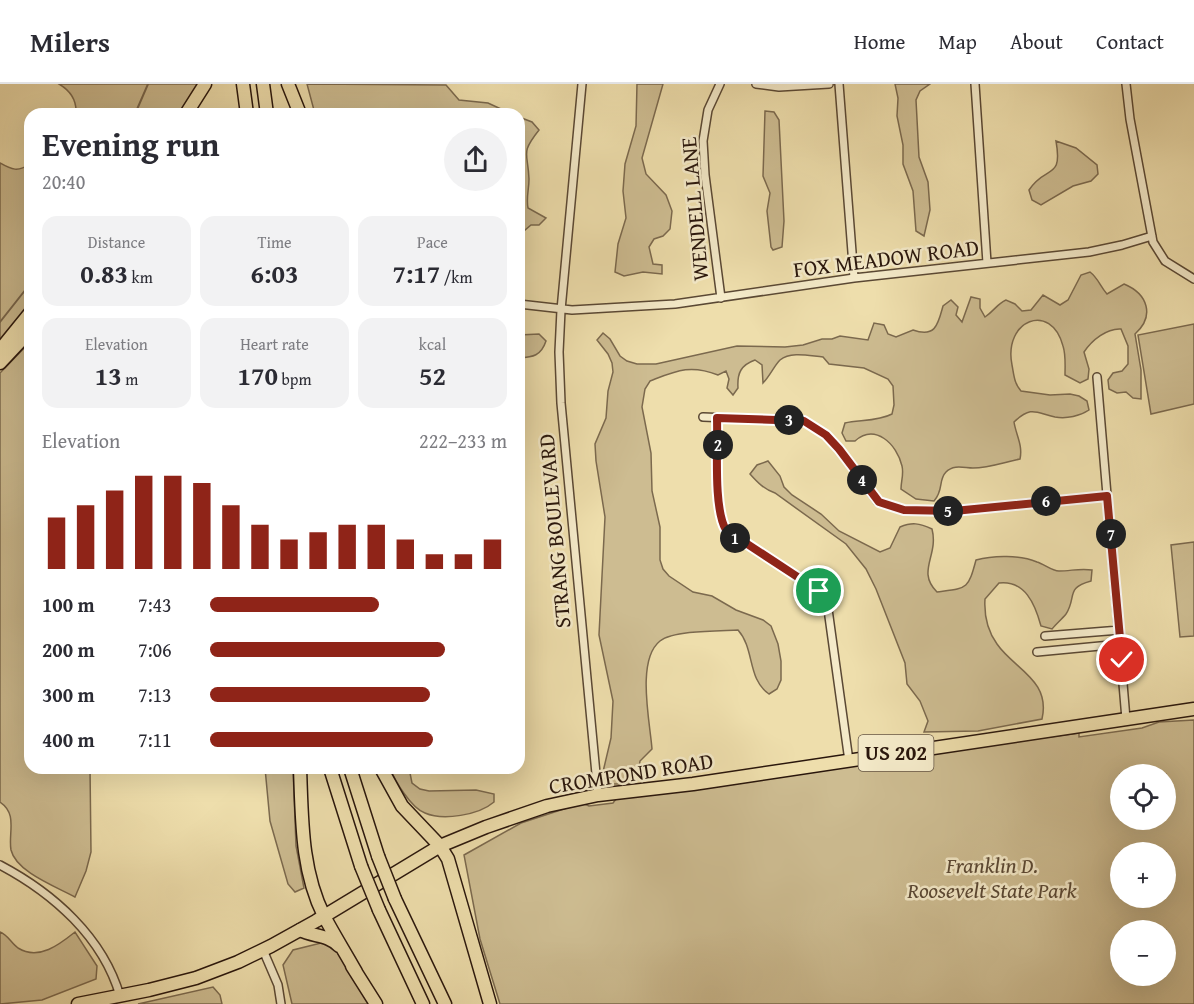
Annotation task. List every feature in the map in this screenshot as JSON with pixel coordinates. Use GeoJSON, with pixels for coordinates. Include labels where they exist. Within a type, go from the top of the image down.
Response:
{"type":"FeatureCollection","features":[{"type":"Feature","properties":{"kind":"highway"},"geometry":{"type":"LineString","coordinates":[[190,108],[205,84]]}},
{"type":"Feature","properties":{"kind":"highway"},"geometry":{"type":"LineString","coordinates":[[243,84],[246,108]]}},
{"type":"Feature","properties":{"kind":"highway"},"geometry":{"type":"LineString","coordinates":[[263,84],[266,108]]}},
{"type":"Feature","properties":{"kind":"highway"},"geometry":{"type":"LineString","coordinates":[[288,84],[298,108]]}},
{"type":"Feature","properties":{"kind":"highway"},"geometry":{"type":"LineString","coordinates":[[0,350],[24,320]]}},
{"type":"Feature","properties":{"kind":"highway"},"geometry":{"type":"LineString","coordinates":[[0,363],[24,338]]}},
{"type":"Feature","properties":{"kind":"highway","name":"CROMPOND ROAD"},"geometry":{"type":"LineString","coordinates":[[78,1004],[196,978],[263,950],[440,846],[526,813],[598,795],[693,784],[1194,709]]}},
{"type":"Feature","properties":{"kind":"highway"},"geometry":{"type":"LineString","coordinates":[[300,774],[305,852],[312,882],[324,916],[376,1004]]}},
{"type":"Feature","properties":{"kind":"highway"},"geometry":{"type":"LineString","coordinates":[[332,774],[346,824],[379,909],[423,1004]]}},
{"type":"Feature","properties":{"kind":"highway"},"geometry":{"type":"LineString","coordinates":[[353,774],[378,856],[395,898],[445,1004]]}},
{"type":"Feature","properties":{"kind":"highway"},"geometry":{"type":"LineString","coordinates":[[384,774],[402,806],[440,846],[448,859],[490,1004]]}},
{"type":"Feature","properties":{"kind":"highway"},"geometry":{"type":"LineString","coordinates":[[300,930],[333,941],[357,972]]}},
{"type":"Feature","properties":{"kind":"street","name":"STRANG BOULEVARD"},"geometry":{"type":"LineString","coordinates":[[582,84],[559,352],[561,403],[598,795]]}},
{"type":"Feature","properties":{"kind":"street","name":"WENDELL LANE"},"geometry":{"type":"LineString","coordinates":[[720,84],[708,110],[704,141],[705,175],[721,298]]}},
{"type":"Feature","properties":{"kind":"street"},"geometry":{"type":"LineString","coordinates":[[756,84],[779,87],[829,84]]}},
{"type":"Feature","properties":{"kind":"street"},"geometry":{"type":"LineString","coordinates":[[839,84],[854,278]]}},
{"type":"Feature","properties":{"kind":"street"},"geometry":{"type":"LineString","coordinates":[[975,84],[987,263]]}},
{"type":"Feature","properties":{"kind":"street"},"geometry":{"type":"LineString","coordinates":[[1126,84],[1130,119],[1152,236],[1165,261],[1194,279]]}},
{"type":"Feature","properties":{"kind":"street","name":"FOX MEADOW ROAD"},"geometry":{"type":"LineString","coordinates":[[525,305],[561,310],[604,309],[721,298],[854,278],[1089,252],[1152,236]]}},
{"type":"Feature","properties":{"kind":"street"},"geometry":{"type":"LineString","coordinates":[[1097,377],[1126,719]]}},
{"type":"Feature","properties":{"kind":"street"},"geometry":{"type":"LineString","coordinates":[[704,417],[804,421],[826,435],[839,449],[879,502],[904,510],[954,511],[1107,496]]}},
{"type":"Feature","properties":{"kind":"street"},"geometry":{"type":"LineString","coordinates":[[717,418],[719,502],[722,523],[726,530],[819,591],[827,602],[849,761]]}},
{"type":"Feature","properties":{"kind":"street"},"geometry":{"type":"LineString","coordinates":[[1045,636],[1120,630]]}},
{"type":"Feature","properties":{"kind":"street"},"geometry":{"type":"LineString","coordinates":[[1037,652],[1121,644]]}},
{"type":"Feature","properties":{"kind":"street"},"geometry":{"type":"LineString","coordinates":[[0,865],[19,875],[84,929],[112,973],[120,996]]}},
{"type":"Feature","properties":{"kind":"street"},"geometry":{"type":"LineString","coordinates":[[263,950],[278,985],[281,1004]]}},
{"type":"Feature","properties":{"kind":"green space"},"geometry":{"type":"Polygon","coordinates":[[[59,84],[202,84],[186,108],[75,108],[72,96],[59,84]]]}},
{"type":"Feature","properties":{"kind":"green space"},"geometry":{"type":"Polygon","coordinates":[[[307,84],[446,85],[459,100],[488,103],[499,108],[313,108],[307,84]]]}},
{"type":"Feature","properties":{"kind":"green space"},"geometry":{"type":"Polygon","coordinates":[[[637,84],[663,84],[642,158],[646,174],[666,195],[672,211],[670,229],[663,236],[654,239],[649,247],[653,264],[662,265],[662,274],[643,272],[624,276],[615,272],[618,244],[626,218],[623,191],[625,164],[636,126],[637,84]]]}},
{"type":"Feature","properties":{"kind":"green space"},"geometry":{"type":"Polygon","coordinates":[[[895,84],[930,84],[920,91],[916,100],[919,157],[928,182],[930,210],[924,236],[916,231],[913,191],[903,164],[903,145],[897,116],[898,98],[895,84]]]}},
{"type":"Feature","properties":{"kind":"green space"},"geometry":{"type":"Polygon","coordinates":[[[765,111],[774,112],[779,120],[784,221],[782,247],[773,250],[767,211],[770,193],[763,176],[765,111]]]}},
{"type":"Feature","properties":{"kind":"green space"},"geometry":{"type":"Polygon","coordinates":[[[525,119],[532,122],[539,130],[529,144],[526,153],[529,179],[527,204],[528,208],[546,218],[539,225],[531,225],[525,230],[525,119]]]}},
{"type":"Feature","properties":{"kind":"green space"},"geometry":{"type":"Polygon","coordinates":[[[1056,141],[1076,148],[1097,165],[1098,174],[1091,181],[1073,186],[1041,205],[1032,200],[1029,190],[1035,182],[1055,167],[1058,154],[1056,141]]]}},
{"type":"Feature","properties":{"kind":"green space"},"geometry":{"type":"Polygon","coordinates":[[[0,163],[15,169],[24,167],[24,313],[0,343],[0,163]]]}},
{"type":"Feature","properties":{"kind":"green space"},"geometry":{"type":"Polygon","coordinates":[[[1090,272],[1107,294],[1124,284],[1139,294],[1146,306],[1145,320],[1135,334],[1141,370],[1141,399],[1133,398],[1126,392],[1117,393],[1109,389],[1108,380],[1113,373],[1122,371],[1128,364],[1128,346],[1121,329],[1105,333],[1087,348],[1084,352],[1089,369],[1088,379],[1080,383],[1065,375],[1064,349],[1057,332],[1049,324],[1039,320],[1030,322],[1021,327],[1014,337],[1011,349],[1014,376],[1021,391],[1079,396],[1087,401],[1089,410],[1064,418],[1034,412],[1025,413],[1014,422],[1020,445],[1020,459],[985,467],[956,467],[949,470],[942,478],[939,493],[934,501],[916,499],[901,489],[902,466],[895,450],[884,438],[870,434],[855,441],[846,441],[842,433],[845,423],[892,414],[893,386],[888,379],[864,368],[829,364],[823,357],[790,356],[780,360],[763,383],[762,365],[755,360],[746,364],[741,370],[738,388],[733,395],[727,388],[729,379],[726,371],[718,375],[699,370],[683,370],[650,381],[645,389],[642,407],[651,453],[652,491],[660,527],[660,560],[663,569],[669,576],[693,592],[712,596],[771,626],[778,644],[781,680],[777,689],[769,694],[762,688],[754,672],[747,646],[738,630],[698,632],[667,637],[660,641],[653,650],[646,676],[652,749],[640,761],[637,780],[629,784],[611,784],[602,776],[611,738],[613,701],[599,635],[605,517],[595,444],[606,418],[608,391],[613,372],[608,354],[597,340],[603,333],[610,339],[620,356],[637,364],[656,364],[737,346],[785,347],[840,336],[868,340],[874,323],[884,325],[888,334],[896,337],[913,330],[931,331],[937,324],[943,306],[951,300],[958,307],[956,315],[962,322],[971,297],[980,299],[980,308],[985,317],[1006,300],[1015,304],[1022,311],[1031,310],[1043,295],[1060,305],[1068,300],[1081,275],[1090,272]]]}},
{"type":"Feature","properties":{"kind":"green space"},"geometry":{"type":"Polygon","coordinates":[[[1194,324],[1194,404],[1151,414],[1138,335],[1194,324]]]}},
{"type":"Feature","properties":{"kind":"green space"},"geometry":{"type":"Polygon","coordinates":[[[539,334],[546,341],[539,353],[525,357],[525,335],[539,334]]]}},
{"type":"Feature","properties":{"kind":"green space"},"geometry":{"type":"Polygon","coordinates":[[[24,348],[24,774],[90,774],[91,852],[75,897],[38,878],[14,858],[10,844],[11,818],[6,807],[0,802],[0,373],[24,348]]]}},
{"type":"Feature","properties":{"kind":"green space"},"geometry":{"type":"Polygon","coordinates":[[[768,461],[780,476],[784,487],[792,495],[821,514],[839,531],[880,552],[890,548],[900,527],[916,524],[932,529],[933,547],[928,577],[937,592],[955,590],[965,586],[971,577],[976,560],[991,557],[1023,558],[1056,571],[1092,570],[1091,581],[1075,590],[1066,614],[1052,629],[1041,626],[1028,595],[1016,585],[999,583],[985,599],[987,622],[994,639],[1004,653],[1029,676],[1041,694],[1042,719],[978,731],[924,732],[928,721],[920,701],[907,684],[905,663],[866,569],[846,544],[775,493],[764,488],[750,474],[757,465],[768,461]]]}},
{"type":"Feature","properties":{"kind":"green space"},"geometry":{"type":"Polygon","coordinates":[[[1194,542],[1194,636],[1180,637],[1171,545],[1194,542]]]}},
{"type":"Feature","properties":{"kind":"green space","name":"Franklin D. Roosevelt State Park"},"geometry":{"type":"Polygon","coordinates":[[[1194,720],[1194,1004],[500,1004],[480,939],[464,855],[521,823],[582,803],[589,806],[613,803],[616,799],[1079,733],[1079,737],[1142,728],[1159,722],[1194,720]]]}},
{"type":"Feature","properties":{"kind":"green space"},"geometry":{"type":"Polygon","coordinates":[[[266,774],[293,774],[296,846],[304,888],[295,892],[288,884],[270,821],[266,774]]]}},
{"type":"Feature","properties":{"kind":"green space"},"geometry":{"type":"Polygon","coordinates":[[[393,774],[410,774],[412,783],[420,789],[429,791],[476,790],[494,794],[494,802],[487,807],[461,815],[433,815],[414,806],[393,774]]]}},
{"type":"Feature","properties":{"kind":"green space"},"geometry":{"type":"Polygon","coordinates":[[[0,932],[18,948],[34,953],[49,949],[75,932],[97,966],[96,979],[42,1000],[0,1004],[0,932]]]}},
{"type":"Feature","properties":{"kind":"green space"},"geometry":{"type":"Polygon","coordinates":[[[325,942],[333,946],[372,1004],[292,1004],[283,965],[293,950],[325,942]]]}},
{"type":"Feature","properties":{"kind":"green space"},"geometry":{"type":"Polygon","coordinates":[[[213,987],[220,995],[222,1004],[138,1004],[213,987]]]}},
{"type":"Feature","properties":{"kind":"waterway"},"geometry":{"type":"LineString","coordinates":[[138,108],[148,84]]}},
{"type":"Feature","properties":{"kind":"waterway"},"geometry":{"type":"LineString","coordinates":[[0,322],[24,292]]}},
{"type":"Feature","properties":{"kind":"route"},"geometry":{"type":"LineString","coordinates":[[819,591],[726,530],[722,523],[719,502],[717,418],[804,421],[815,426],[839,449],[879,502],[904,510],[954,511],[1107,496],[1122,660]]}}]}
